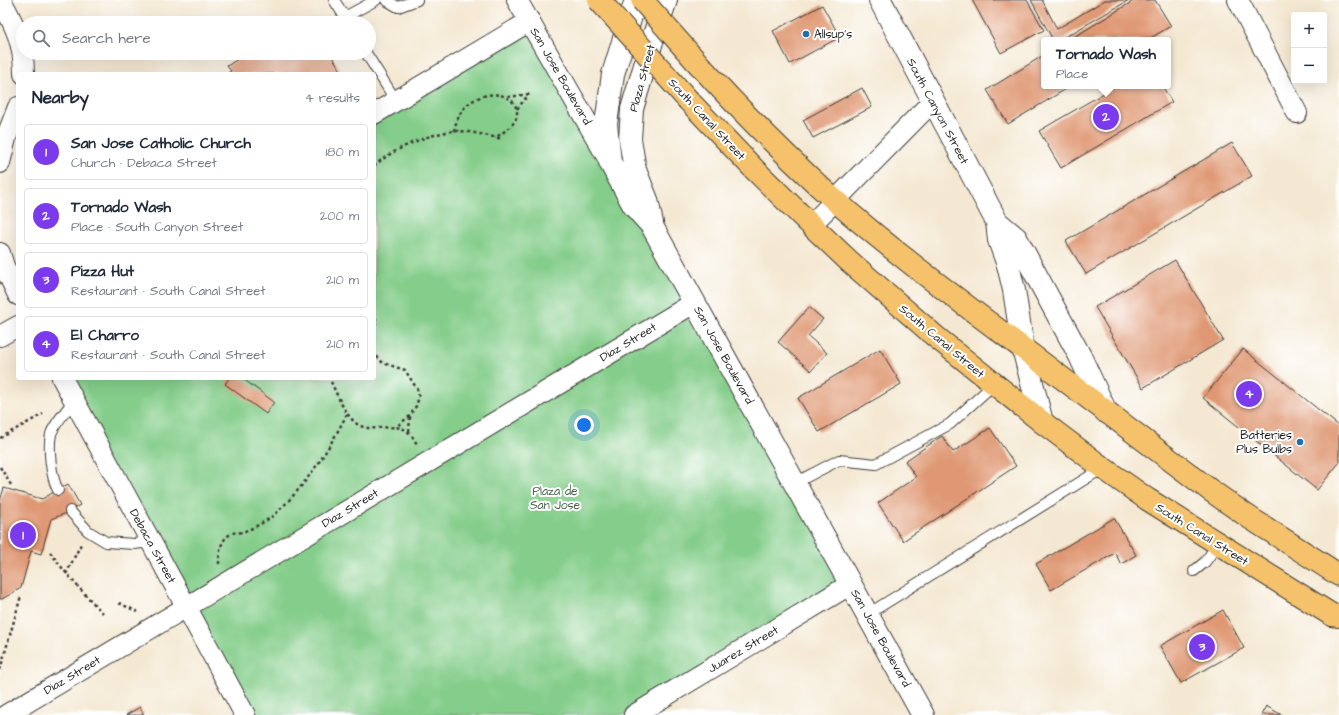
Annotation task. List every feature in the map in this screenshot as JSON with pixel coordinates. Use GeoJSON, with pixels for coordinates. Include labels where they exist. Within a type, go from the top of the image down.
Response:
{"type":"FeatureCollection","features":[{"type":"Feature","properties":{"kind":"highway","name":"South Canal Street"},"geometry":{"type":"LineString","coordinates":[[599,0],[689,101],[755,170],[849,261],[936,337],[1042,422],[1147,499],[1332,615],[1339,616]]}},
{"type":"Feature","properties":{"kind":"highway"},"geometry":{"type":"LineString","coordinates":[[642,0],[722,90],[764,134],[821,188],[897,252],[1210,490],[1250,518],[1339,575]]}},
{"type":"Feature","properties":{"kind":"street"},"geometry":{"type":"LineString","coordinates":[[1,0],[16,28]]}},
{"type":"Feature","properties":{"kind":"street","name":"San Jose Boulevard"},"geometry":{"type":"LineString","coordinates":[[517,0],[634,206],[652,226],[923,715]]}},
{"type":"Feature","properties":{"kind":"street"},"geometry":{"type":"LineString","coordinates":[[610,162],[606,124],[613,74],[636,0]]}},
{"type":"Feature","properties":{"kind":"street","name":"Plaza Street"},"geometry":{"type":"LineString","coordinates":[[652,226],[647,200],[635,170],[630,139],[632,109],[652,38],[666,0]]}},
{"type":"Feature","properties":{"kind":"street","name":"South Canyon Street"},"geometry":{"type":"LineString","coordinates":[[880,0],[997,222],[999,240],[1008,265],[1014,290],[1022,348],[1042,422]]}},
{"type":"Feature","properties":{"kind":"street"},"geometry":{"type":"LineString","coordinates":[[1238,0],[1297,113]]}},
{"type":"Feature","properties":{"kind":"street"},"geometry":{"type":"LineString","coordinates":[[376,113],[530,22]]}},
{"type":"Feature","properties":{"kind":"street"},"geometry":{"type":"LineString","coordinates":[[22,60],[24,72]]}},
{"type":"Feature","properties":{"kind":"street"},"geometry":{"type":"LineString","coordinates":[[811,225],[933,101]]}},
{"type":"Feature","properties":{"kind":"street"},"geometry":{"type":"LineString","coordinates":[[0,163],[6,138],[16,112]]}},
{"type":"Feature","properties":{"kind":"street","name":"South Canyon Street"},"geometry":{"type":"LineString","coordinates":[[997,222],[1016,238],[1080,356],[1106,412]]}},
{"type":"Feature","properties":{"kind":"street"},"geometry":{"type":"LineString","coordinates":[[0,253],[4,266],[16,291]]}},
{"type":"Feature","properties":{"kind":"street","name":"Diaz Street"},"geometry":{"type":"LineString","coordinates":[[6,715],[694,303]]}},
{"type":"Feature","properties":{"kind":"street"},"geometry":{"type":"LineString","coordinates":[[0,336],[16,327]]}},
{"type":"Feature","properties":{"kind":"street","name":"Debaca Street"},"geometry":{"type":"LineString","coordinates":[[63,380],[245,715]]}},
{"type":"Feature","properties":{"kind":"street","name":"Juarez Street"},"geometry":{"type":"LineString","coordinates":[[634,715],[851,584]]}},
{"type":"Feature","properties":{"kind":"lane"},"geometry":{"type":"LineString","coordinates":[[334,0],[344,16]]}},
{"type":"Feature","properties":{"kind":"lane"},"geometry":{"type":"LineString","coordinates":[[352,16],[376,0]]}},
{"type":"Feature","properties":{"kind":"lane"},"geometry":{"type":"LineString","coordinates":[[386,0],[398,7],[417,0]]}},
{"type":"Feature","properties":{"kind":"lane"},"geometry":{"type":"LineString","coordinates":[[370,60],[396,101]]}},
{"type":"Feature","properties":{"kind":"lane"},"geometry":{"type":"LineString","coordinates":[[795,483],[839,460],[876,464],[950,424],[994,384]]}},
{"type":"Feature","properties":{"kind":"lane"},"geometry":{"type":"LineString","coordinates":[[58,490],[54,482],[50,458],[51,434],[62,415],[74,400]]}},
{"type":"Feature","properties":{"kind":"lane"},"geometry":{"type":"LineString","coordinates":[[868,614],[1103,468]]}},
{"type":"Feature","properties":{"kind":"lane"},"geometry":{"type":"LineString","coordinates":[[70,511],[88,531],[106,542],[134,544],[151,542]]}},
{"type":"Feature","properties":{"kind":"lane"},"geometry":{"type":"LineString","coordinates":[[1194,571],[1205,562],[1218,544]]}},
{"type":"Feature","properties":{"kind":"path"},"geometry":{"type":"LineString","coordinates":[[454,131],[458,118],[466,106],[477,98],[489,95],[508,97],[530,94],[517,109]]}},
{"type":"Feature","properties":{"kind":"path"},"geometry":{"type":"LineString","coordinates":[[495,138],[517,118],[517,109],[508,97]]}},
{"type":"Feature","properties":{"kind":"path"},"geometry":{"type":"LineString","coordinates":[[376,165],[401,148],[418,141],[454,131],[482,134],[502,139]]}},
{"type":"Feature","properties":{"kind":"path"},"geometry":{"type":"LineString","coordinates":[[376,356],[382,363],[405,370],[417,389],[419,397],[410,416],[409,432]]}},
{"type":"Feature","properties":{"kind":"path"},"geometry":{"type":"LineString","coordinates":[[331,382],[347,414],[358,424],[371,429],[397,426],[410,416]]}},
{"type":"Feature","properties":{"kind":"path"},"geometry":{"type":"LineString","coordinates":[[0,438],[46,413]]}},
{"type":"Feature","properties":{"kind":"path"},"geometry":{"type":"LineString","coordinates":[[219,567],[220,551],[226,537],[258,525],[272,516],[293,496],[336,436],[347,414]]}},
{"type":"Feature","properties":{"kind":"path"},"geometry":{"type":"LineString","coordinates":[[397,426],[409,432],[417,444]]}},
{"type":"Feature","properties":{"kind":"path"},"geometry":{"type":"LineString","coordinates":[[0,467],[11,485]]}},
{"type":"Feature","properties":{"kind":"path"},"geometry":{"type":"LineString","coordinates":[[66,574],[83,539]]}},
{"type":"Feature","properties":{"kind":"path"},"geometry":{"type":"LineString","coordinates":[[50,552],[66,574],[103,613]]}},
{"type":"Feature","properties":{"kind":"path"},"geometry":{"type":"LineString","coordinates":[[0,670],[21,596]]}},
{"type":"Feature","properties":{"kind":"path"},"geometry":{"type":"LineString","coordinates":[[119,603],[144,615]]}},
{"type":"Feature","properties":{"kind":"green space","name":"Plaza de San Jose"},"geometry":{"type":"Polygon","coordinates":[[[530,21],[851,584],[634,715],[245,715],[63,380],[376,380],[376,113],[530,21]]]}},
{"type":"Feature","properties":{"kind":"building"},"geometry":{"type":"Polygon","coordinates":[[[972,0],[1027,0],[1044,30],[1001,53],[972,0]]]}},
{"type":"Feature","properties":{"kind":"building"},"geometry":{"type":"Polygon","coordinates":[[[1031,0],[1042,0],[1057,29],[1105,0],[1129,0],[1065,37],[1051,37],[1031,0]]]}},
{"type":"Feature","properties":{"kind":"building"},"geometry":{"type":"Polygon","coordinates":[[[1135,0],[1155,0],[1171,26],[1152,37],[1074,37],[1135,0]]]}},
{"type":"Feature","properties":{"kind":"building","name":"Allsup's"},"geometry":{"type":"Polygon","coordinates":[[[822,5],[840,37],[790,64],[773,31],[822,5]]]}},
{"type":"Feature","properties":{"kind":"building"},"geometry":{"type":"Polygon","coordinates":[[[1041,57],[1041,89],[1066,89],[1008,124],[987,90],[1041,57]]]}},
{"type":"Feature","properties":{"kind":"building"},"geometry":{"type":"Polygon","coordinates":[[[236,60],[334,60],[342,72],[229,72],[231,71],[227,66],[236,60]]]}},
{"type":"Feature","properties":{"kind":"building"},"geometry":{"type":"Polygon","coordinates":[[[862,88],[872,107],[813,138],[803,120],[862,88]]]}},
{"type":"Feature","properties":{"kind":"building"},"geometry":{"type":"Polygon","coordinates":[[[1111,89],[1164,89],[1172,102],[1061,168],[1039,131],[1111,89]]]}},
{"type":"Feature","properties":{"kind":"building"},"geometry":{"type":"Polygon","coordinates":[[[1232,143],[1252,176],[1086,274],[1066,241],[1232,143]]]}},
{"type":"Feature","properties":{"kind":"building"},"geometry":{"type":"Polygon","coordinates":[[[1175,260],[1223,340],[1143,388],[1095,307],[1175,260]]]}},
{"type":"Feature","properties":{"kind":"building"},"geometry":{"type":"Polygon","coordinates":[[[809,307],[823,319],[808,336],[827,353],[811,371],[778,342],[809,307]]]}},
{"type":"Feature","properties":{"kind":"building"},"geometry":{"type":"Polygon","coordinates":[[[880,349],[901,384],[819,432],[798,398],[880,349]]]}},
{"type":"Feature","properties":{"kind":"building"},"geometry":{"type":"Polygon","coordinates":[[[1243,349],[1339,426],[1339,463],[1317,490],[1203,398],[1243,349]]]}},
{"type":"Feature","properties":{"kind":"building"},"geometry":{"type":"Polygon","coordinates":[[[228,380],[245,380],[274,402],[266,414],[225,384],[228,380]]]}},
{"type":"Feature","properties":{"kind":"building"},"geometry":{"type":"Polygon","coordinates":[[[990,428],[1016,466],[903,541],[878,503],[916,477],[905,461],[942,436],[953,452],[990,428]]]}},
{"type":"Feature","properties":{"kind":"building"},"geometry":{"type":"Polygon","coordinates":[[[68,484],[80,505],[51,519],[41,554],[31,551],[21,588],[0,599],[0,501],[4,488],[42,499],[68,484]]]}},
{"type":"Feature","properties":{"kind":"building"},"geometry":{"type":"Polygon","coordinates":[[[1114,518],[1136,555],[1121,564],[1115,553],[1051,590],[1036,564],[1114,518]]]}},
{"type":"Feature","properties":{"kind":"building"},"geometry":{"type":"Polygon","coordinates":[[[1223,610],[1244,648],[1181,683],[1160,646],[1223,610]]]}},
{"type":"Feature","properties":{"kind":"building"},"geometry":{"type":"Polygon","coordinates":[[[1266,706],[1282,715],[1261,715],[1266,706]]]}},
{"type":"Feature","properties":{"kind":"building"},"geometry":{"type":"Polygon","coordinates":[[[140,707],[144,715],[126,715],[140,707]]]}},
{"type":"Feature","properties":{"kind":"place","name":"Allsup's"},"geometry":{"type":"Point","coordinates":[806,34]}},
{"type":"Feature","properties":{"kind":"place","name":"Tornado Wash"},"geometry":{"type":"Point","coordinates":[1106,117]}},
{"type":"Feature","properties":{"kind":"place","name":"El Charro"},"geometry":{"type":"Point","coordinates":[1249,394]}},
{"type":"Feature","properties":{"kind":"place","name":"Batteries Plus Bulbs"},"geometry":{"type":"Point","coordinates":[1300,442]}},
{"type":"Feature","properties":{"kind":"place","name":"San Jose Catholic Church"},"geometry":{"type":"Point","coordinates":[23,535]}},
{"type":"Feature","properties":{"kind":"place","name":"Pizza Hut"},"geometry":{"type":"Point","coordinates":[1202,647]}}]}
